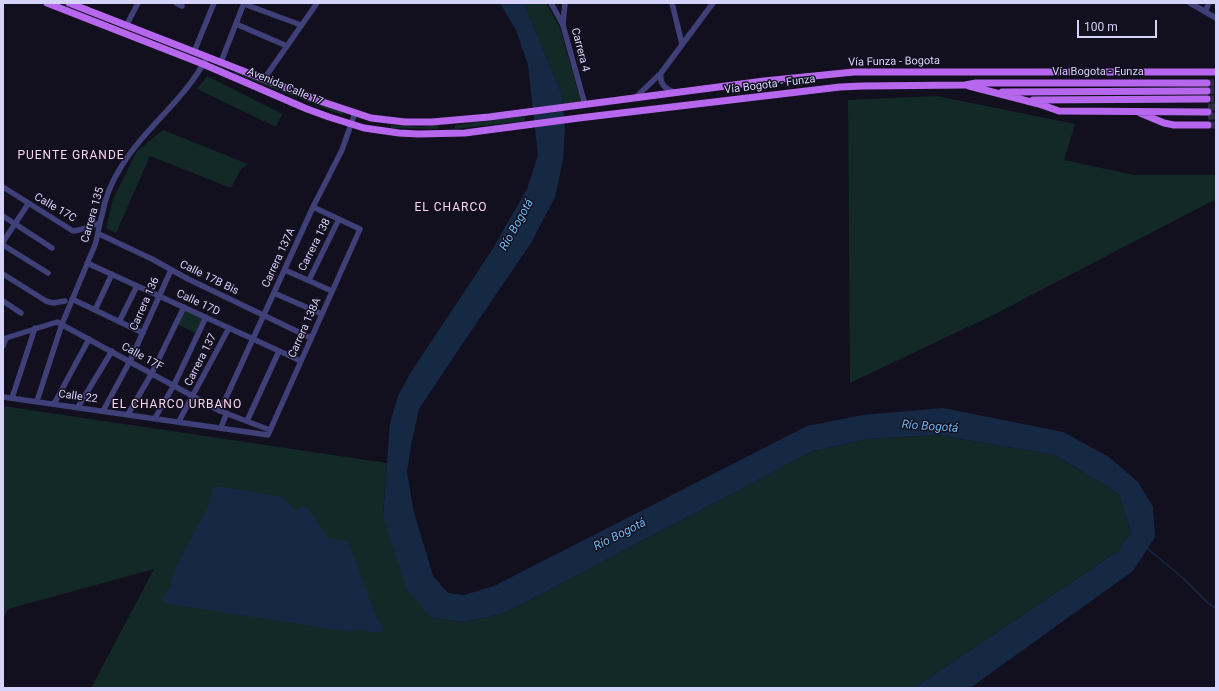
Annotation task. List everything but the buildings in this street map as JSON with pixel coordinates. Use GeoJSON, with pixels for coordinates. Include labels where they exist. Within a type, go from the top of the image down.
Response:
{"type":"FeatureCollection","features":[{"type":"Feature","properties":{"kind":"main road","name":"Avenida Calle 17"},"geometry":{"type":"LineString","coordinates":[[47,3],[203,64],[307,109],[351,125],[379,131],[418,134],[473,132],[526,125]]}},
{"type":"Feature","properties":{"kind":"main road","name":"Avenida Calle 17"},"geometry":{"type":"LineString","coordinates":[[69,3],[355,114],[395,122],[444,121],[574,106]]}},
{"type":"Feature","properties":{"kind":"main road","name":"Vía Funza - Bogota"},"geometry":{"type":"LineString","coordinates":[[574,106],[854,72],[1216,72]]}},
{"type":"Feature","properties":{"kind":"main road"},"geometry":{"type":"LineString","coordinates":[[818,76],[818,90]]}},
{"type":"Feature","properties":{"kind":"main road","name":"Vía Bogota - Funza"},"geometry":{"type":"LineString","coordinates":[[526,125],[862,86],[965,85],[984,83],[1208,103]]}},
{"type":"Feature","properties":{"kind":"main road","name":"Vía Bogota - Funza"},"geometry":{"type":"LineString","coordinates":[[965,85],[1039,104],[1059,111],[1068,112],[1136,112],[1208,103]]}},
{"type":"Feature","properties":{"kind":"main road","name":"Vía Bogota - Funza"},"geometry":{"type":"LineString","coordinates":[[975,88],[1208,103]]}},
{"type":"Feature","properties":{"kind":"main road","name":"Vía Bogota - Funza"},"geometry":{"type":"LineString","coordinates":[[992,92],[1208,103]]}},
{"type":"Feature","properties":{"kind":"main road","name":"Vía Bogota - Funza"},"geometry":{"type":"LineString","coordinates":[[1010,96],[1208,103]]}},
{"type":"Feature","properties":{"kind":"main road","name":"Vía Bogota - Funza"},"geometry":{"type":"LineString","coordinates":[[1023,100],[1208,103]]}},
{"type":"Feature","properties":{"kind":"main road","name":"Vía Bogota - Funza"},"geometry":{"type":"LineString","coordinates":[[1039,104],[1208,103]]}},
{"type":"Feature","properties":{"kind":"main road","name":"Vía Bogota - Funza"},"geometry":{"type":"LineString","coordinates":[[1051,108],[1208,103]]}},
{"type":"Feature","properties":{"kind":"main road","name":"Vía Bogota - Funza"},"geometry":{"type":"LineString","coordinates":[[1136,112],[1164,123],[1174,125],[1208,103]]}},
{"type":"Feature","properties":{"kind":"main road"},"geometry":{"type":"LineString","coordinates":[[444,121],[444,134]]}},
{"type":"Feature","properties":{"kind":"street"},"geometry":{"type":"LineString","coordinates":[[126,26],[138,3]]}},
{"type":"Feature","properties":{"kind":"street"},"geometry":{"type":"LineString","coordinates":[[176,3],[182,6]]}},
{"type":"Feature","properties":{"kind":"street"},"geometry":{"type":"LineString","coordinates":[[194,52],[214,3]]}},
{"type":"Feature","properties":{"kind":"street"},"geometry":{"type":"LineString","coordinates":[[221,62],[244,3],[301,26]]}},
{"type":"Feature","properties":{"kind":"street","name":"Carrera 4"},"geometry":{"type":"LineString","coordinates":[[551,3],[563,25],[585,105]]}},
{"type":"Feature","properties":{"kind":"street"},"geometry":{"type":"LineString","coordinates":[[563,25],[565,3]]}},
{"type":"Feature","properties":{"kind":"street"},"geometry":{"type":"LineString","coordinates":[[672,3],[682,44]]}},
{"type":"Feature","properties":{"kind":"street"},"geometry":{"type":"LineString","coordinates":[[635,98],[660,73],[714,3]]}},
{"type":"Feature","properties":{"kind":"street"},"geometry":{"type":"LineString","coordinates":[[1190,3],[1216,18]]}},
{"type":"Feature","properties":{"kind":"street"},"geometry":{"type":"LineString","coordinates":[[1205,12],[1209,3]]}},
{"type":"Feature","properties":{"kind":"street"},"geometry":{"type":"LineString","coordinates":[[264,79],[301,26],[314,4]]}},
{"type":"Feature","properties":{"kind":"street"},"geometry":{"type":"LineString","coordinates":[[236,24],[287,46]]}},
{"type":"Feature","properties":{"kind":"street","name":"Carrera 135"},"geometry":{"type":"LineString","coordinates":[[37,402],[62,324],[99,234],[102,213],[110,190],[121,167],[138,142],[196,78],[207,57]]}},
{"type":"Feature","properties":{"kind":"street"},"geometry":{"type":"LineString","coordinates":[[660,73],[661,81],[665,88],[677,93]]}},
{"type":"Feature","properties":{"kind":"street","name":"Carrera 137A"},"geometry":{"type":"LineString","coordinates":[[220,411],[313,207],[342,150],[355,114]]}},
{"type":"Feature","properties":{"kind":"street","name":"Calle 17C"},"geometry":{"type":"LineString","coordinates":[[3,187],[73,231],[100,223]]}},
{"type":"Feature","properties":{"kind":"street"},"geometry":{"type":"LineString","coordinates":[[28,204],[3,243],[48,274]]}},
{"type":"Feature","properties":{"kind":"street"},"geometry":{"type":"LineString","coordinates":[[313,207],[340,219]]}},
{"type":"Feature","properties":{"kind":"street"},"geometry":{"type":"LineString","coordinates":[[3,216],[52,248]]}},
{"type":"Feature","properties":{"kind":"street","name":"Carrera 138A"},"geometry":{"type":"LineString","coordinates":[[269,432],[360,229],[340,219]]}},
{"type":"Feature","properties":{"kind":"street","name":"Carrera 138"},"geometry":{"type":"LineString","coordinates":[[309,280],[340,219]]}},
{"type":"Feature","properties":{"kind":"street","name":"Calle 17B Bis"},"geometry":{"type":"LineString","coordinates":[[99,234],[311,338]]}},
{"type":"Feature","properties":{"kind":"street","name":"Calle 17D"},"geometry":{"type":"LineString","coordinates":[[88,263],[301,361]]}},
{"type":"Feature","properties":{"kind":"street","name":"Carrera 136"},"geometry":{"type":"LineString","coordinates":[[103,411],[130,361],[171,270]]}},
{"type":"Feature","properties":{"kind":"street"},"geometry":{"type":"LineString","coordinates":[[285,270],[332,291]]}},
{"type":"Feature","properties":{"kind":"street"},"geometry":{"type":"LineString","coordinates":[[3,274],[46,301],[53,303],[65,301]]}},
{"type":"Feature","properties":{"kind":"street"},"geometry":{"type":"LineString","coordinates":[[95,310],[112,274]]}},
{"type":"Feature","properties":{"kind":"street"},"geometry":{"type":"LineString","coordinates":[[119,322],[137,286]]}},
{"type":"Feature","properties":{"kind":"street"},"geometry":{"type":"LineString","coordinates":[[274,294],[322,314]]}},
{"type":"Feature","properties":{"kind":"street"},"geometry":{"type":"LineString","coordinates":[[72,299],[142,333]]}},
{"type":"Feature","properties":{"kind":"street"},"geometry":{"type":"LineString","coordinates":[[3,302],[21,313]]}},
{"type":"Feature","properties":{"kind":"street"},"geometry":{"type":"LineString","coordinates":[[128,414],[152,373],[184,307]]}},
{"type":"Feature","properties":{"kind":"street"},"geometry":{"type":"LineString","coordinates":[[155,418],[174,385],[206,317]]}},
{"type":"Feature","properties":{"kind":"street"},"geometry":{"type":"LineString","coordinates":[[3,346],[4,338],[57,322],[62,324]]}},
{"type":"Feature","properties":{"kind":"street","name":"Calle 17F"},"geometry":{"type":"LineString","coordinates":[[62,324],[220,411],[247,421],[269,432]]}},
{"type":"Feature","properties":{"kind":"street"},"geometry":{"type":"LineString","coordinates":[[12,398],[35,328]]}},
{"type":"Feature","properties":{"kind":"street","name":"Carrera 137"},"geometry":{"type":"LineString","coordinates":[[179,422],[229,328]]}},
{"type":"Feature","properties":{"kind":"street"},"geometry":{"type":"LineString","coordinates":[[54,404],[89,339]]}},
{"type":"Feature","properties":{"kind":"street"},"geometry":{"type":"LineString","coordinates":[[78,407],[112,351]]}},
{"type":"Feature","properties":{"kind":"street"},"geometry":{"type":"LineString","coordinates":[[247,421],[279,351]]}},
{"type":"Feature","properties":{"kind":"street","name":"Calle 22"},"geometry":{"type":"LineString","coordinates":[[3,397],[179,422],[269,432]]}},
{"type":"Feature","properties":{"kind":"street"},"geometry":{"type":"LineString","coordinates":[[221,427],[227,413]]}},
{"type":"Feature","properties":{"kind":"green space"},"geometry":{"type":"Polygon","coordinates":[[[524,3],[546,3],[560,28],[581,102],[563,104],[562,95],[524,3]]]}},
{"type":"Feature","properties":{"kind":"green space"},"geometry":{"type":"Polygon","coordinates":[[[235,70],[344,111],[342,115],[234,73],[235,70]]]}},
{"type":"Feature","properties":{"kind":"green space"},"geometry":{"type":"Polygon","coordinates":[[[207,76],[282,114],[276,127],[197,89],[207,76]]]}},
{"type":"Feature","properties":{"kind":"green space"},"geometry":{"type":"Polygon","coordinates":[[[937,96],[1075,124],[1064,160],[1134,175],[1216,175],[1216,199],[995,314],[850,383],[848,100],[937,96]]]}},
{"type":"Feature","properties":{"kind":"green space"},"geometry":{"type":"Polygon","coordinates":[[[525,116],[525,121],[455,129],[455,125],[525,116]]]}},
{"type":"Feature","properties":{"kind":"green space"},"geometry":{"type":"Polygon","coordinates":[[[391,125],[421,127],[438,125],[438,129],[391,128],[391,125]]]}},
{"type":"Feature","properties":{"kind":"green space"},"geometry":{"type":"Polygon","coordinates":[[[163,130],[248,164],[241,169],[231,188],[150,156],[116,233],[106,228],[113,199],[137,151],[163,130]]]}},
{"type":"Feature","properties":{"kind":"green space"},"geometry":{"type":"Polygon","coordinates":[[[184,309],[203,318],[196,333],[177,324],[184,309]]]}},
{"type":"Feature","properties":{"kind":"green space"},"geometry":{"type":"Polygon","coordinates":[[[3,406],[387,463],[383,516],[431,618],[465,622],[505,613],[813,451],[868,439],[937,435],[1055,455],[1119,494],[1131,532],[1118,551],[914,688],[91,688],[154,569],[8,609],[3,619],[3,406]]]}},
{"type":"Feature","properties":{"kind":"water","name":"Río Bogotá"},"geometry":{"type":"Polygon","coordinates":[[[500,3],[524,3],[562,95],[565,128],[563,160],[555,197],[531,243],[419,409],[407,471],[413,509],[433,576],[448,593],[464,595],[494,586],[807,426],[863,415],[943,408],[1063,432],[1109,457],[1138,482],[1153,507],[1155,537],[1133,571],[970,688],[914,688],[1118,551],[1131,532],[1119,494],[1055,455],[937,435],[868,439],[813,451],[505,613],[465,622],[431,618],[407,589],[383,516],[390,423],[398,396],[411,372],[492,250],[527,189],[538,155],[528,65],[516,30],[500,3]]]}},
{"type":"Feature","properties":{"kind":"water"},"geometry":{"type":"Polygon","coordinates":[[[213,487],[224,487],[282,497],[296,511],[305,505],[328,538],[348,541],[372,606],[383,629],[379,633],[361,629],[350,632],[164,603],[162,599],[170,587],[176,567],[208,508],[213,487]]]}},
{"type":"Feature","properties":{"kind":"waterway"},"geometry":{"type":"LineString","coordinates":[[1147,548],[1184,579],[1208,603],[1216,608]]}},
{"type":"Feature","properties":{"kind":"tunnel"},"geometry":{"type":"LineString","coordinates":[[1207,83],[1216,83]]}},
{"type":"Feature","properties":{"kind":"tunnel"},"geometry":{"type":"LineString","coordinates":[[1207,91],[1216,90]]}},
{"type":"Feature","properties":{"kind":"tunnel"},"geometry":{"type":"LineString","coordinates":[[1207,99],[1216,99]]}},
{"type":"Feature","properties":{"kind":"tunnel"},"geometry":{"type":"LineString","coordinates":[[1208,107],[1216,107]]}},
{"type":"Feature","properties":{"kind":"tunnel"},"geometry":{"type":"LineString","coordinates":[[1208,116],[1216,116]]}},
{"type":"Feature","properties":{"kind":"tunnel"},"geometry":{"type":"LineString","coordinates":[[1208,125],[1216,125]]}},
{"type":"Feature","properties":{"kind":"district","name":"PUENTE GRANDE"},"geometry":{"type":"Point","coordinates":[71,156]}},
{"type":"Feature","properties":{"kind":"district","name":"EL CHARCO"},"geometry":{"type":"Point","coordinates":[451,208]}},
{"type":"Feature","properties":{"kind":"district","name":"EL CHARCO URBANO"},"geometry":{"type":"Point","coordinates":[177,405]}}]}
